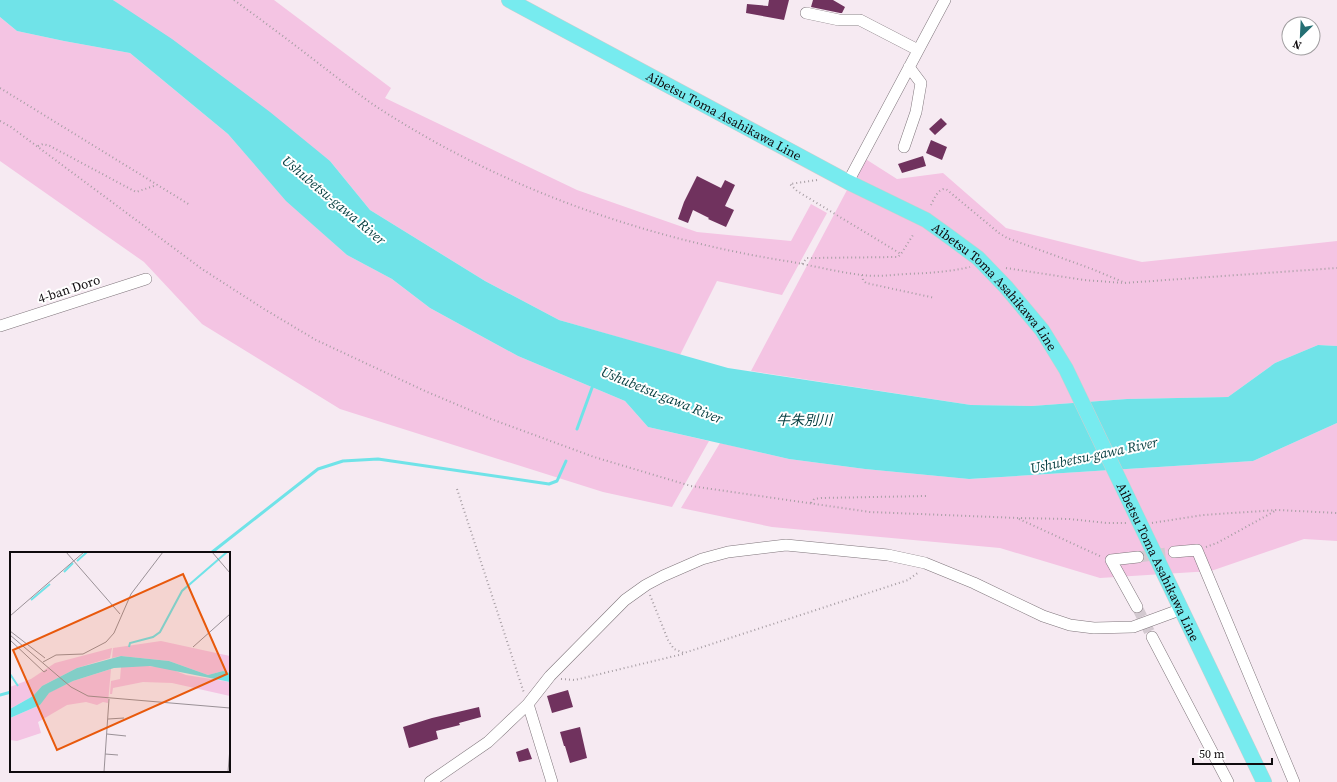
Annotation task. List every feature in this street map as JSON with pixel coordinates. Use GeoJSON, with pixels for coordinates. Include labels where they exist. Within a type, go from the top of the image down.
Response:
{"type":"FeatureCollection","features":[{"type":"Feature","properties":{"kind":"main road","name":"Aibetsu Toma Asahikawa Line"},"geometry":{"type":"LineString","coordinates":[[509,0],[848,182],[926,220],[978,258],[1006,287],[1042,330],[1066,369],[1264,782]]}},
{"type":"Feature","properties":{"kind":"street"},"geometry":{"type":"LineString","coordinates":[[848,182],[945,0]]}},
{"type":"Feature","properties":{"kind":"street"},"geometry":{"type":"LineString","coordinates":[[806,13],[839,20],[860,20],[918,50]]}},
{"type":"Feature","properties":{"kind":"street"},"geometry":{"type":"LineString","coordinates":[[904,147],[916,112],[921,83],[909,67]]}},
{"type":"Feature","properties":{"kind":"street","name":"4-ban Doro"},"geometry":{"type":"LineString","coordinates":[[0,326],[146,279]]}},
{"type":"Feature","properties":{"kind":"street"},"geometry":{"type":"LineString","coordinates":[[430,782],[488,742],[528,704],[550,676],[625,600],[646,585],[702,560],[728,552],[786,545],[888,555],[925,563],[974,583],[1043,616],[1070,625],[1094,628],[1133,627],[1182,609]]}},
{"type":"Feature","properties":{"kind":"street"},"geometry":{"type":"LineString","coordinates":[[1174,552],[1197,550],[1294,782]]}},
{"type":"Feature","properties":{"kind":"street"},"geometry":{"type":"LineString","coordinates":[[1137,607],[1111,560],[1138,557]]}},
{"type":"Feature","properties":{"kind":"street"},"geometry":{"type":"LineString","coordinates":[[1152,637],[1228,782]]}},
{"type":"Feature","properties":{"kind":"street"},"geometry":{"type":"LineString","coordinates":[[528,704],[552,782]]}},
{"type":"Feature","properties":{"kind":"path"},"geometry":{"type":"LineString","coordinates":[[234,0],[378,108],[436,142],[501,175],[548,195],[648,231],[694,243],[756,256],[862,275],[939,272],[974,266],[967,261]]}},
{"type":"Feature","properties":{"kind":"path"},"geometry":{"type":"LineString","coordinates":[[0,88],[190,205]]}},
{"type":"Feature","properties":{"kind":"path"},"geometry":{"type":"LineString","coordinates":[[0,121],[202,269],[309,336],[351,357],[491,419],[594,457],[691,486],[870,512],[1069,519],[1131,524]]}},
{"type":"Feature","properties":{"kind":"path"},"geometry":{"type":"LineString","coordinates":[[37,147],[43,144],[50,146],[136,192],[157,185]]}},
{"type":"Feature","properties":{"kind":"path"},"geometry":{"type":"LineString","coordinates":[[822,179],[790,184],[797,191],[901,254]]}},
{"type":"Feature","properties":{"kind":"path"},"geometry":{"type":"LineString","coordinates":[[931,205],[940,190],[942,188],[946,189],[1007,238],[1092,269],[1124,283]]}},
{"type":"Feature","properties":{"kind":"path"},"geometry":{"type":"LineString","coordinates":[[802,264],[807,258],[894,258],[901,254],[913,235]]}},
{"type":"Feature","properties":{"kind":"path"},"geometry":{"type":"LineString","coordinates":[[1003,268],[1015,268],[1084,280],[1124,283],[1337,268]]}},
{"type":"Feature","properties":{"kind":"path"},"geometry":{"type":"LineString","coordinates":[[862,275],[863,280],[866,283],[935,298]]}},
{"type":"Feature","properties":{"kind":"path"},"geometry":{"type":"LineString","coordinates":[[457,489],[528,704]]}},
{"type":"Feature","properties":{"kind":"path"},"geometry":{"type":"LineString","coordinates":[[812,503],[814,499],[821,498],[927,496]]}},
{"type":"Feature","properties":{"kind":"path"},"geometry":{"type":"LineString","coordinates":[[1197,550],[1216,543],[1277,510]]}},
{"type":"Feature","properties":{"kind":"path"},"geometry":{"type":"LineString","coordinates":[[1151,523],[1203,516],[1277,510],[1337,513]]}},
{"type":"Feature","properties":{"kind":"path"},"geometry":{"type":"LineString","coordinates":[[1018,518],[1097,555],[1111,560]]}},
{"type":"Feature","properties":{"kind":"path"},"geometry":{"type":"LineString","coordinates":[[550,676],[575,680],[684,654],[908,580],[918,574],[925,563]]}},
{"type":"Feature","properties":{"kind":"path"},"geometry":{"type":"LineString","coordinates":[[646,585],[668,640],[674,649],[684,654]]}},
{"type":"Feature","properties":{"kind":"shaded area"},"geometry":{"type":"Polygon","coordinates":[[[113,0],[274,0],[391,88],[385,98],[577,190],[697,232],[791,241],[811,204],[827,213],[782,295],[717,281],[680,355],[559,320],[485,281],[370,210],[330,161],[113,0]]]}},
{"type":"Feature","properties":{"kind":"shaded area"},"geometry":{"type":"Polygon","coordinates":[[[0,17],[17,31],[130,53],[228,134],[286,200],[347,255],[392,279],[430,308],[518,356],[625,401],[648,427],[709,441],[672,507],[603,492],[340,409],[202,324],[144,262],[0,161],[0,17]]]}},
{"type":"Feature","properties":{"kind":"shaded area"},"geometry":{"type":"Polygon","coordinates":[[[864,158],[897,179],[943,173],[1006,228],[1142,262],[1337,241],[1337,346],[1318,345],[1275,363],[1228,397],[1127,399],[1032,406],[971,405],[751,371],[864,158]]]}},
{"type":"Feature","properties":{"kind":"shaded area"},"geometry":{"type":"Polygon","coordinates":[[[1337,423],[1337,541],[1304,539],[1211,571],[1100,578],[1000,548],[772,527],[681,508],[720,443],[789,459],[865,469],[969,479],[1253,461],[1337,423]]]}},
{"type":"Feature","properties":{"kind":"water","name":"牛朱別川"},"geometry":{"type":"Polygon","coordinates":[[[0,0],[113,0],[172,39],[270,112],[330,161],[370,210],[485,281],[559,320],[728,368],[971,405],[1032,406],[1127,399],[1228,397],[1275,363],[1318,345],[1337,346],[1337,423],[1253,461],[969,479],[865,469],[789,459],[648,427],[625,401],[518,356],[430,308],[392,279],[347,255],[286,201],[228,134],[130,53],[17,31],[0,17],[0,0]]]}},
{"type":"Feature","properties":{"kind":"building"},"geometry":{"type":"Polygon","coordinates":[[[769,0],[789,0],[784,20],[746,13],[747,4],[768,6],[769,0]]]}},
{"type":"Feature","properties":{"kind":"building"},"geometry":{"type":"Polygon","coordinates":[[[813,0],[833,0],[845,7],[842,13],[840,13],[811,7],[813,0]]]}},
{"type":"Feature","properties":{"kind":"building"},"geometry":{"type":"Polygon","coordinates":[[[941,118],[947,124],[935,135],[929,129],[941,118]]]}},
{"type":"Feature","properties":{"kind":"building"},"geometry":{"type":"Polygon","coordinates":[[[931,140],[947,147],[942,160],[926,153],[931,140]]]}},
{"type":"Feature","properties":{"kind":"building"},"geometry":{"type":"Polygon","coordinates":[[[923,156],[926,166],[902,173],[898,164],[923,156]]]}},
{"type":"Feature","properties":{"kind":"building"},"geometry":{"type":"Polygon","coordinates":[[[697,176],[721,188],[725,180],[735,185],[725,206],[734,210],[726,227],[693,210],[688,223],[678,219],[684,202],[697,176]]]}},
{"type":"Feature","properties":{"kind":"building"},"geometry":{"type":"Polygon","coordinates":[[[568,690],[573,707],[552,713],[547,696],[568,690]]]}},
{"type":"Feature","properties":{"kind":"building"},"geometry":{"type":"Polygon","coordinates":[[[479,707],[481,717],[459,723],[460,725],[436,731],[438,739],[409,748],[403,727],[432,718],[479,707]]]}},
{"type":"Feature","properties":{"kind":"building"},"geometry":{"type":"Polygon","coordinates":[[[580,727],[587,758],[570,763],[560,732],[580,727]]]}},
{"type":"Feature","properties":{"kind":"building"},"geometry":{"type":"Polygon","coordinates":[[[528,748],[532,759],[519,762],[516,752],[528,748]]]}},
{"type":"Feature","properties":{"kind":"waterway"},"geometry":{"type":"LineString","coordinates":[[577,429],[593,385]]}},
{"type":"Feature","properties":{"kind":"waterway"},"geometry":{"type":"LineString","coordinates":[[212,552],[318,469],[343,461],[378,459],[549,484],[557,481],[566,461]]}},
{"type":"Feature","properties":{"kind":"waterway"},"geometry":{"type":"LineString","coordinates":[[0,695],[10,692]]}},
{"type":"Feature","properties":{"kind":"tunnel"},"geometry":{"type":"LineString","coordinates":[[1138,557],[1174,552]]}},
{"type":"Feature","properties":{"kind":"tunnel"},"geometry":{"type":"LineString","coordinates":[[1137,607],[1152,637]]}},
{"type":"Feature","properties":{"kind":"water label","name":"Ushubetsu-gawa River"},"geometry":{"type":"Point","coordinates":[334,200]}},
{"type":"Feature","properties":{"kind":"water label","name":"Ushubetsu-gawa River"},"geometry":{"type":"Point","coordinates":[662,395]}},
{"type":"Feature","properties":{"kind":"water label","name":"Ushubetsu-gawa River"},"geometry":{"type":"Point","coordinates":[1094,455]}}]}
